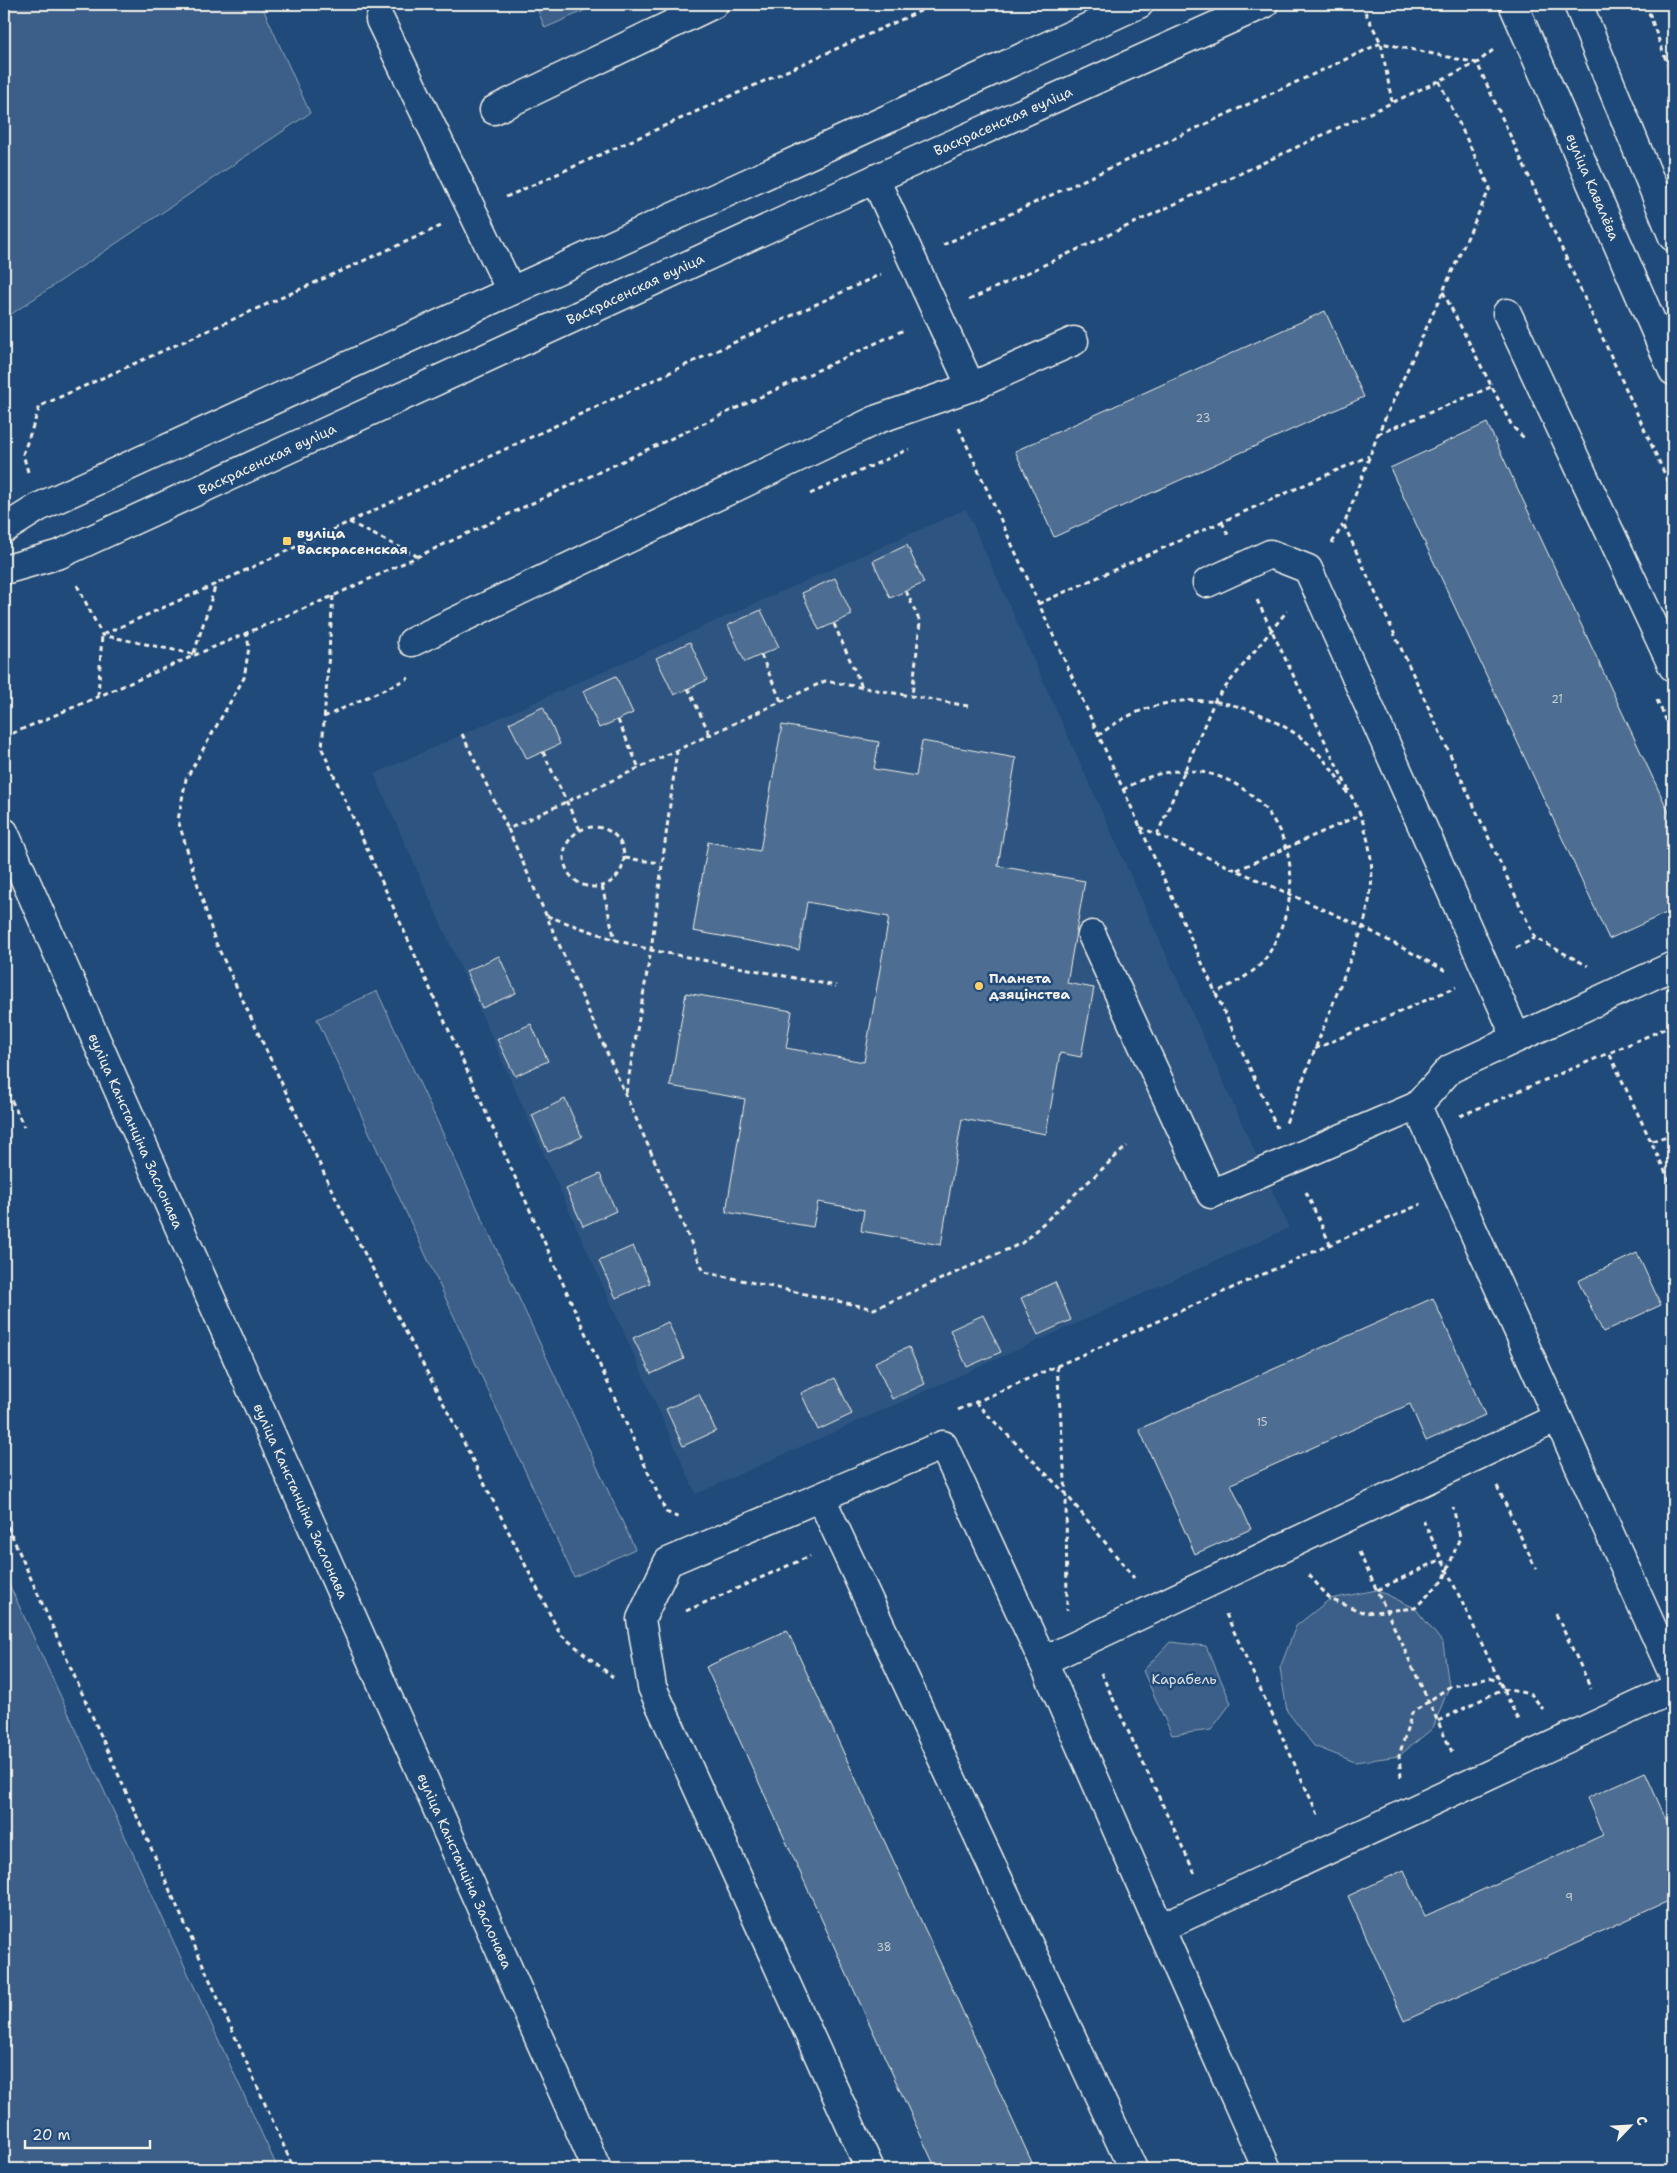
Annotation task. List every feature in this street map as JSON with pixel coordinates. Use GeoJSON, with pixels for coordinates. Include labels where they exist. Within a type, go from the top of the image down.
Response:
{"type":"FeatureCollection","features":[{"type":"Feature","properties":{"kind":"main road"},"geometry":{"type":"LineString","coordinates":[[494,110],[714,4]]}},
{"type":"Feature","properties":{"kind":"main road"},"geometry":{"type":"LineString","coordinates":[[4,529],[39,507],[1139,4]]}},
{"type":"Feature","properties":{"kind":"main road","name":"Васкрасенская вуліца"},"geometry":{"type":"LineString","coordinates":[[4,570],[60,554],[875,179],[1264,4]]}},
{"type":"Feature","properties":{"kind":"main road"},"geometry":{"type":"LineString","coordinates":[[1578,4],[1673,237]]}},
{"type":"Feature","properties":{"kind":"main road","name":"вуліца Кавалёва"},"geometry":{"type":"LineString","coordinates":[[1518,15],[1673,371]]}},
{"type":"Feature","properties":{"kind":"main road"},"geometry":{"type":"LineString","coordinates":[[380,20],[511,291]]}},
{"type":"Feature","properties":{"kind":"main road"},"geometry":{"type":"LineString","coordinates":[[875,179],[971,387]]}},
{"type":"Feature","properties":{"kind":"main road"},"geometry":{"type":"LineString","coordinates":[[1506,313],[1673,667]]}},
{"type":"Feature","properties":{"kind":"main road"},"geometry":{"type":"LineString","coordinates":[[412,642],[878,419],[971,387],[1074,341]]}},
{"type":"Feature","properties":{"kind":"main road"},"geometry":{"type":"LineString","coordinates":[[1207,583],[1270,554],[1308,569],[1516,1037]]}},
{"type":"Feature","properties":{"kind":"main road","name":"вуліца Канстанціна Заслонава"},"geometry":{"type":"LineString","coordinates":[[4,832],[598,2169]]}},
{"type":"Feature","properties":{"kind":"main road"},"geometry":{"type":"LineString","coordinates":[[1092,935],[1210,1194],[1417,1106],[1450,1069],[1673,966]]}},
{"type":"Feature","properties":{"kind":"main road"},"geometry":{"type":"LineString","coordinates":[[1417,1106],[1673,1674]]}},
{"type":"Feature","properties":{"kind":"main road"},"geometry":{"type":"LineString","coordinates":[[1043,1661],[1557,1418]]}},
{"type":"Feature","properties":{"kind":"main road"},"geometry":{"type":"LineString","coordinates":[[870,2169],[652,1687],[641,1619],[668,1562],[943,1445],[1043,1661],[1268,2169]]}},
{"type":"Feature","properties":{"kind":"main road"},"geometry":{"type":"LineString","coordinates":[[821,1498],[1133,2169]]}},
{"type":"Feature","properties":{"kind":"main road"},"geometry":{"type":"LineString","coordinates":[[1160,1928],[1673,1689]]}},
{"type":"Feature","properties":{"kind":"path"},"geometry":{"type":"LineString","coordinates":[[1361,4],[1381,44],[1392,102]]}},
{"type":"Feature","properties":{"kind":"path"},"geometry":{"type":"LineString","coordinates":[[1646,4],[1673,80]]}},
{"type":"Feature","properties":{"kind":"path"},"geometry":{"type":"LineString","coordinates":[[4,737],[333,596],[1477,63],[1518,15]]}},
{"type":"Feature","properties":{"kind":"path"},"geometry":{"type":"LineString","coordinates":[[1157,835],[1214,700],[1297,598],[1344,525],[1378,434],[1490,188],[1440,80]]}},
{"type":"Feature","properties":{"kind":"path"},"geometry":{"type":"LineString","coordinates":[[1378,434],[1491,386]]}},
{"type":"Feature","properties":{"kind":"path"},"geometry":{"type":"LineString","coordinates":[[958,426],[1280,1136]]}},
{"type":"Feature","properties":{"kind":"path"},"geometry":{"type":"LineString","coordinates":[[1038,604],[1369,456]]}},
{"type":"Feature","properties":{"kind":"path"},"geometry":{"type":"LineString","coordinates":[[349,522],[417,556]]}},
{"type":"Feature","properties":{"kind":"path"},"geometry":{"type":"LineString","coordinates":[[1222,522],[1271,630],[1361,816],[1370,843],[1373,870],[1370,899],[1363,927],[1284,1128]]}},
{"type":"Feature","properties":{"kind":"path"},"geometry":{"type":"LineString","coordinates":[[1344,525],[1535,938],[1591,968],[1583,972]]}},
{"type":"Feature","properties":{"kind":"path"},"geometry":{"type":"LineString","coordinates":[[194,654],[216,584]]}},
{"type":"Feature","properties":{"kind":"path"},"geometry":{"type":"LineString","coordinates":[[906,591],[920,622],[912,696]]}},
{"type":"Feature","properties":{"kind":"path"},"geometry":{"type":"LineString","coordinates":[[333,596],[322,749],[666,1512],[682,1519]]}},
{"type":"Feature","properties":{"kind":"path"},"geometry":{"type":"LineString","coordinates":[[93,616],[102,635],[194,654]]}},
{"type":"Feature","properties":{"kind":"path"},"geometry":{"type":"LineString","coordinates":[[834,624],[863,688]]}},
{"type":"Feature","properties":{"kind":"path"},"geometry":{"type":"LineString","coordinates":[[246,632],[249,647],[244,678],[186,779],[178,820],[215,941],[337,1201],[458,1431],[560,1634],[621,1683]]}},
{"type":"Feature","properties":{"kind":"path"},"geometry":{"type":"LineString","coordinates":[[761,655],[781,701]]}},
{"type":"Feature","properties":{"kind":"path"},"geometry":{"type":"LineString","coordinates":[[508,829],[825,681],[968,706]]}},
{"type":"Feature","properties":{"kind":"path"},"geometry":{"type":"LineString","coordinates":[[688,688],[710,735]]}},
{"type":"Feature","properties":{"kind":"path"},"geometry":{"type":"LineString","coordinates":[[1098,736],[1128,715],[1146,708],[1185,700],[1214,700],[1247,708],[1265,716],[1304,741],[1336,775],[1361,816]]}},
{"type":"Feature","properties":{"kind":"path"},"geometry":{"type":"LineString","coordinates":[[618,720],[639,768]]}},
{"type":"Feature","properties":{"kind":"path"},"geometry":{"type":"LineString","coordinates":[[462,734],[508,829],[704,1272],[874,1309],[1022,1243],[1127,1146]]}},
{"type":"Feature","properties":{"kind":"path"},"geometry":{"type":"LineString","coordinates":[[626,1094],[650,950],[677,750]]}},
{"type":"Feature","properties":{"kind":"path"},"geometry":{"type":"LineString","coordinates":[[543,752],[580,830]]}},
{"type":"Feature","properties":{"kind":"path"},"geometry":{"type":"LineString","coordinates":[[1122,790],[1150,776],[1183,771],[1214,775],[1228,779],[1247,791],[1272,816],[1281,831],[1291,867],[1290,895],[1279,933],[1262,963],[1238,982],[1215,993]]}},
{"type":"Feature","properties":{"kind":"path"},"geometry":{"type":"LineString","coordinates":[[1236,870],[1361,816]]}},
{"type":"Feature","properties":{"kind":"path"},"geometry":{"type":"LineString","coordinates":[[595,826],[610,831],[621,843],[625,858],[620,873],[608,884],[592,888],[577,883],[567,871],[563,856],[568,840],[580,830],[595,826]]}},
{"type":"Feature","properties":{"kind":"path"},"geometry":{"type":"LineString","coordinates":[[1140,827],[1363,927],[1450,973]]}},
{"type":"Feature","properties":{"kind":"path"},"geometry":{"type":"LineString","coordinates":[[625,858],[661,863]]}},
{"type":"Feature","properties":{"kind":"path"},"geometry":{"type":"LineString","coordinates":[[602,886],[616,940]]}},
{"type":"Feature","properties":{"kind":"path"},"geometry":{"type":"LineString","coordinates":[[546,916],[650,950],[836,986]]}},
{"type":"Feature","properties":{"kind":"path"},"geometry":{"type":"LineString","coordinates":[[1513,950],[1535,938]]}},
{"type":"Feature","properties":{"kind":"path"},"geometry":{"type":"LineString","coordinates":[[1315,1050],[1458,986]]}},
{"type":"Feature","properties":{"kind":"path"},"geometry":{"type":"LineString","coordinates":[[1458,1117],[1673,1025]]}},
{"type":"Feature","properties":{"kind":"path"},"geometry":{"type":"LineString","coordinates":[[1609,1053],[1673,1188]]}},
{"type":"Feature","properties":{"kind":"path"},"geometry":{"type":"LineString","coordinates":[[4,1084],[24,1127]]}},
{"type":"Feature","properties":{"kind":"path"},"geometry":{"type":"LineString","coordinates":[[1652,1142],[1673,1134]]}},
{"type":"Feature","properties":{"kind":"path"},"geometry":{"type":"LineString","coordinates":[[1305,1191],[1330,1244]]}},
{"type":"Feature","properties":{"kind":"path"},"geometry":{"type":"LineString","coordinates":[[949,1414],[1426,1202]]}},
{"type":"Feature","properties":{"kind":"path"},"geometry":{"type":"LineString","coordinates":[[1058,1366],[1066,1494],[1067,1612]]}},
{"type":"Feature","properties":{"kind":"path"},"geometry":{"type":"LineString","coordinates":[[975,1402],[1066,1494],[1138,1583]]}},
{"type":"Feature","properties":{"kind":"path"},"geometry":{"type":"LineString","coordinates":[[958,1410],[962,1419]]}},
{"type":"Feature","properties":{"kind":"path"},"geometry":{"type":"LineString","coordinates":[[1494,1479],[1536,1569]]}},
{"type":"Feature","properties":{"kind":"path"},"geometry":{"type":"LineString","coordinates":[[1307,1572],[1330,1599],[1365,1613],[1415,1608],[1444,1579],[1460,1538],[1453,1505]]}},
{"type":"Feature","properties":{"kind":"path"},"geometry":{"type":"LineString","coordinates":[[1419,1511],[1520,1725]]}},
{"type":"Feature","properties":{"kind":"path"},"geometry":{"type":"LineString","coordinates":[[4,1518],[294,2169]]}},
{"type":"Feature","properties":{"kind":"path"},"geometry":{"type":"LineString","coordinates":[[1358,1550],[1454,1756]]}},
{"type":"Feature","properties":{"kind":"path"},"geometry":{"type":"LineString","coordinates":[[681,1613],[812,1556]]}},
{"type":"Feature","properties":{"kind":"path"},"geometry":{"type":"LineString","coordinates":[[1376,1590],[1442,1559]]}},
{"type":"Feature","properties":{"kind":"path"},"geometry":{"type":"LineString","coordinates":[[1059,1605],[1067,1612],[1075,1613]]}},
{"type":"Feature","properties":{"kind":"path"},"geometry":{"type":"LineString","coordinates":[[1225,1612],[1319,1816]]}},
{"type":"Feature","properties":{"kind":"path"},"geometry":{"type":"LineString","coordinates":[[1556,1614],[1593,1693]]}},
{"type":"Feature","properties":{"kind":"path"},"geometry":{"type":"LineString","coordinates":[[1100,1671],[1195,1874]]}},
{"type":"Feature","properties":{"kind":"path"},"geometry":{"type":"LineString","coordinates":[[1402,1782],[1399,1756],[1412,1713],[1449,1687],[1490,1678],[1500,1683]]}},
{"type":"Feature","properties":{"kind":"path"},"geometry":{"type":"LineString","coordinates":[[1438,1721],[1503,1689],[1532,1694],[1548,1715]]}},
{"type":"Feature","properties":{"kind":"shaded area"},"geometry":{"type":"Polygon","coordinates":[[[966,509],[1289,1228],[696,1494],[374,774],[966,509]]]}},
{"type":"Feature","properties":{"kind":"green space"},"geometry":{"type":"Polygon","coordinates":[[[4,4],[261,4],[310,113],[4,319],[4,4]]]}},
{"type":"Feature","properties":{"kind":"green space"},"geometry":{"type":"Polygon","coordinates":[[[535,4],[599,4],[545,28],[535,4]]]}},
{"type":"Feature","properties":{"kind":"green space"},"geometry":{"type":"Polygon","coordinates":[[[377,991],[635,1549],[574,1577],[317,1019],[377,991]]]}},
{"type":"Feature","properties":{"kind":"green space"},"geometry":{"type":"Polygon","coordinates":[[[4,1573],[278,2169],[4,2169],[4,1573]]]}},
{"type":"Feature","properties":{"kind":"green space"},"geometry":{"type":"Polygon","coordinates":[[[1377,1590],[1415,1608],[1443,1643],[1449,1687],[1433,1728],[1399,1756],[1355,1762],[1314,1746],[1287,1711],[1280,1668],[1296,1626],[1330,1599],[1377,1590]]]}},
{"type":"Feature","properties":{"kind":"green space","name":"Карабель"},"geometry":{"type":"Polygon","coordinates":[[[1170,1642],[1206,1646],[1231,1703],[1211,1730],[1172,1735],[1143,1671],[1170,1642]]]}},
{"type":"Feature","properties":{"kind":"building"},"geometry":{"type":"Polygon","coordinates":[[[1325,311],[1364,397],[1054,537],[1015,451],[1325,311]]]}},
{"type":"Feature","properties":{"kind":"building"},"geometry":{"type":"Polygon","coordinates":[[[1487,423],[1673,821],[1673,910],[1609,939],[1390,468],[1487,423]]]}},
{"type":"Feature","properties":{"kind":"building"},"geometry":{"type":"Polygon","coordinates":[[[907,545],[924,583],[890,598],[873,561],[907,545]]]}},
{"type":"Feature","properties":{"kind":"building"},"geometry":{"type":"Polygon","coordinates":[[[835,578],[852,615],[819,630],[802,593],[835,578]]]}},
{"type":"Feature","properties":{"kind":"building"},"geometry":{"type":"Polygon","coordinates":[[[761,610],[779,647],[745,662],[728,625],[761,610]]]}},
{"type":"Feature","properties":{"kind":"building"},"geometry":{"type":"Polygon","coordinates":[[[690,642],[707,680],[674,695],[656,658],[690,642]]]}},
{"type":"Feature","properties":{"kind":"building"},"geometry":{"type":"Polygon","coordinates":[[[616,676],[633,713],[599,728],[583,691],[616,676]]]}},
{"type":"Feature","properties":{"kind":"building"},"geometry":{"type":"Polygon","coordinates":[[[543,707],[560,744],[527,759],[509,723],[543,707]]]}},
{"type":"Feature","properties":{"kind":"building","name":"Планета дзяцінства"},"geometry":{"type":"Polygon","coordinates":[[[782,725],[879,742],[874,769],[916,776],[922,741],[1016,758],[998,866],[1085,881],[1067,983],[1094,988],[1081,1057],[1060,1053],[1046,1134],[962,1119],[941,1245],[861,1231],[864,1210],[818,1202],[813,1227],[726,1212],[745,1099],[670,1086],[686,993],[792,1011],[786,1048],[864,1062],[889,917],[807,902],[799,950],[693,931],[708,842],[760,851],[782,725]]]}},
{"type":"Feature","properties":{"kind":"building"},"geometry":{"type":"Polygon","coordinates":[[[499,956],[516,993],[482,1008],[466,971],[499,956]]]}},
{"type":"Feature","properties":{"kind":"building"},"geometry":{"type":"Polygon","coordinates":[[[531,1024],[548,1061],[515,1076],[497,1039],[531,1024]]]}},
{"type":"Feature","properties":{"kind":"building"},"geometry":{"type":"Polygon","coordinates":[[[565,1099],[582,1137],[548,1152],[532,1115],[565,1099]]]}},
{"type":"Feature","properties":{"kind":"building"},"geometry":{"type":"Polygon","coordinates":[[[600,1174],[616,1211],[583,1226],[566,1189],[600,1174]]]}},
{"type":"Feature","properties":{"kind":"building"},"geometry":{"type":"Polygon","coordinates":[[[633,1246],[650,1283],[616,1298],[599,1261],[633,1246]]]}},
{"type":"Feature","properties":{"kind":"building"},"geometry":{"type":"Polygon","coordinates":[[[1637,1253],[1661,1305],[1603,1332],[1578,1281],[1637,1253]]]}},
{"type":"Feature","properties":{"kind":"building"},"geometry":{"type":"Polygon","coordinates":[[[1055,1282],[1071,1320],[1038,1335],[1021,1298],[1055,1282]]]}},
{"type":"Feature","properties":{"kind":"building"},"geometry":{"type":"Polygon","coordinates":[[[1433,1298],[1485,1415],[1426,1441],[1410,1404],[1231,1484],[1251,1529],[1195,1554],[1139,1429],[1433,1298]]]}},
{"type":"Feature","properties":{"kind":"building"},"geometry":{"type":"Polygon","coordinates":[[[983,1315],[1001,1352],[967,1367],[950,1330],[983,1315]]]}},
{"type":"Feature","properties":{"kind":"building"},"geometry":{"type":"Polygon","coordinates":[[[668,1322],[684,1359],[651,1374],[633,1338],[668,1322]]]}},
{"type":"Feature","properties":{"kind":"building"},"geometry":{"type":"Polygon","coordinates":[[[909,1347],[925,1384],[892,1399],[875,1362],[909,1347]]]}},
{"type":"Feature","properties":{"kind":"building"},"geometry":{"type":"Polygon","coordinates":[[[835,1378],[852,1414],[818,1430],[801,1393],[835,1378]]]}},
{"type":"Feature","properties":{"kind":"building"},"geometry":{"type":"Polygon","coordinates":[[[699,1394],[716,1431],[683,1446],[666,1409],[699,1394]]]}},
{"type":"Feature","properties":{"kind":"building"},"geometry":{"type":"Polygon","coordinates":[[[787,1630],[1035,2169],[936,2169],[706,1667],[787,1630]]]}},
{"type":"Feature","properties":{"kind":"building"},"geometry":{"type":"Polygon","coordinates":[[[1645,1772],[1673,1835],[1673,1899],[1404,2021],[1348,1896],[1404,1870],[1425,1916],[1603,1835],[1587,1798],[1645,1772]]]}},
{"type":"Feature","properties":{"kind":"place","name":"вуліца Васкрасенская"},"geometry":{"type":"Point","coordinates":[287,541]}},
{"type":"Feature","properties":{"kind":"place","name":"Планета дзяцінства"},"geometry":{"type":"Point","coordinates":[979,986]}}]}
